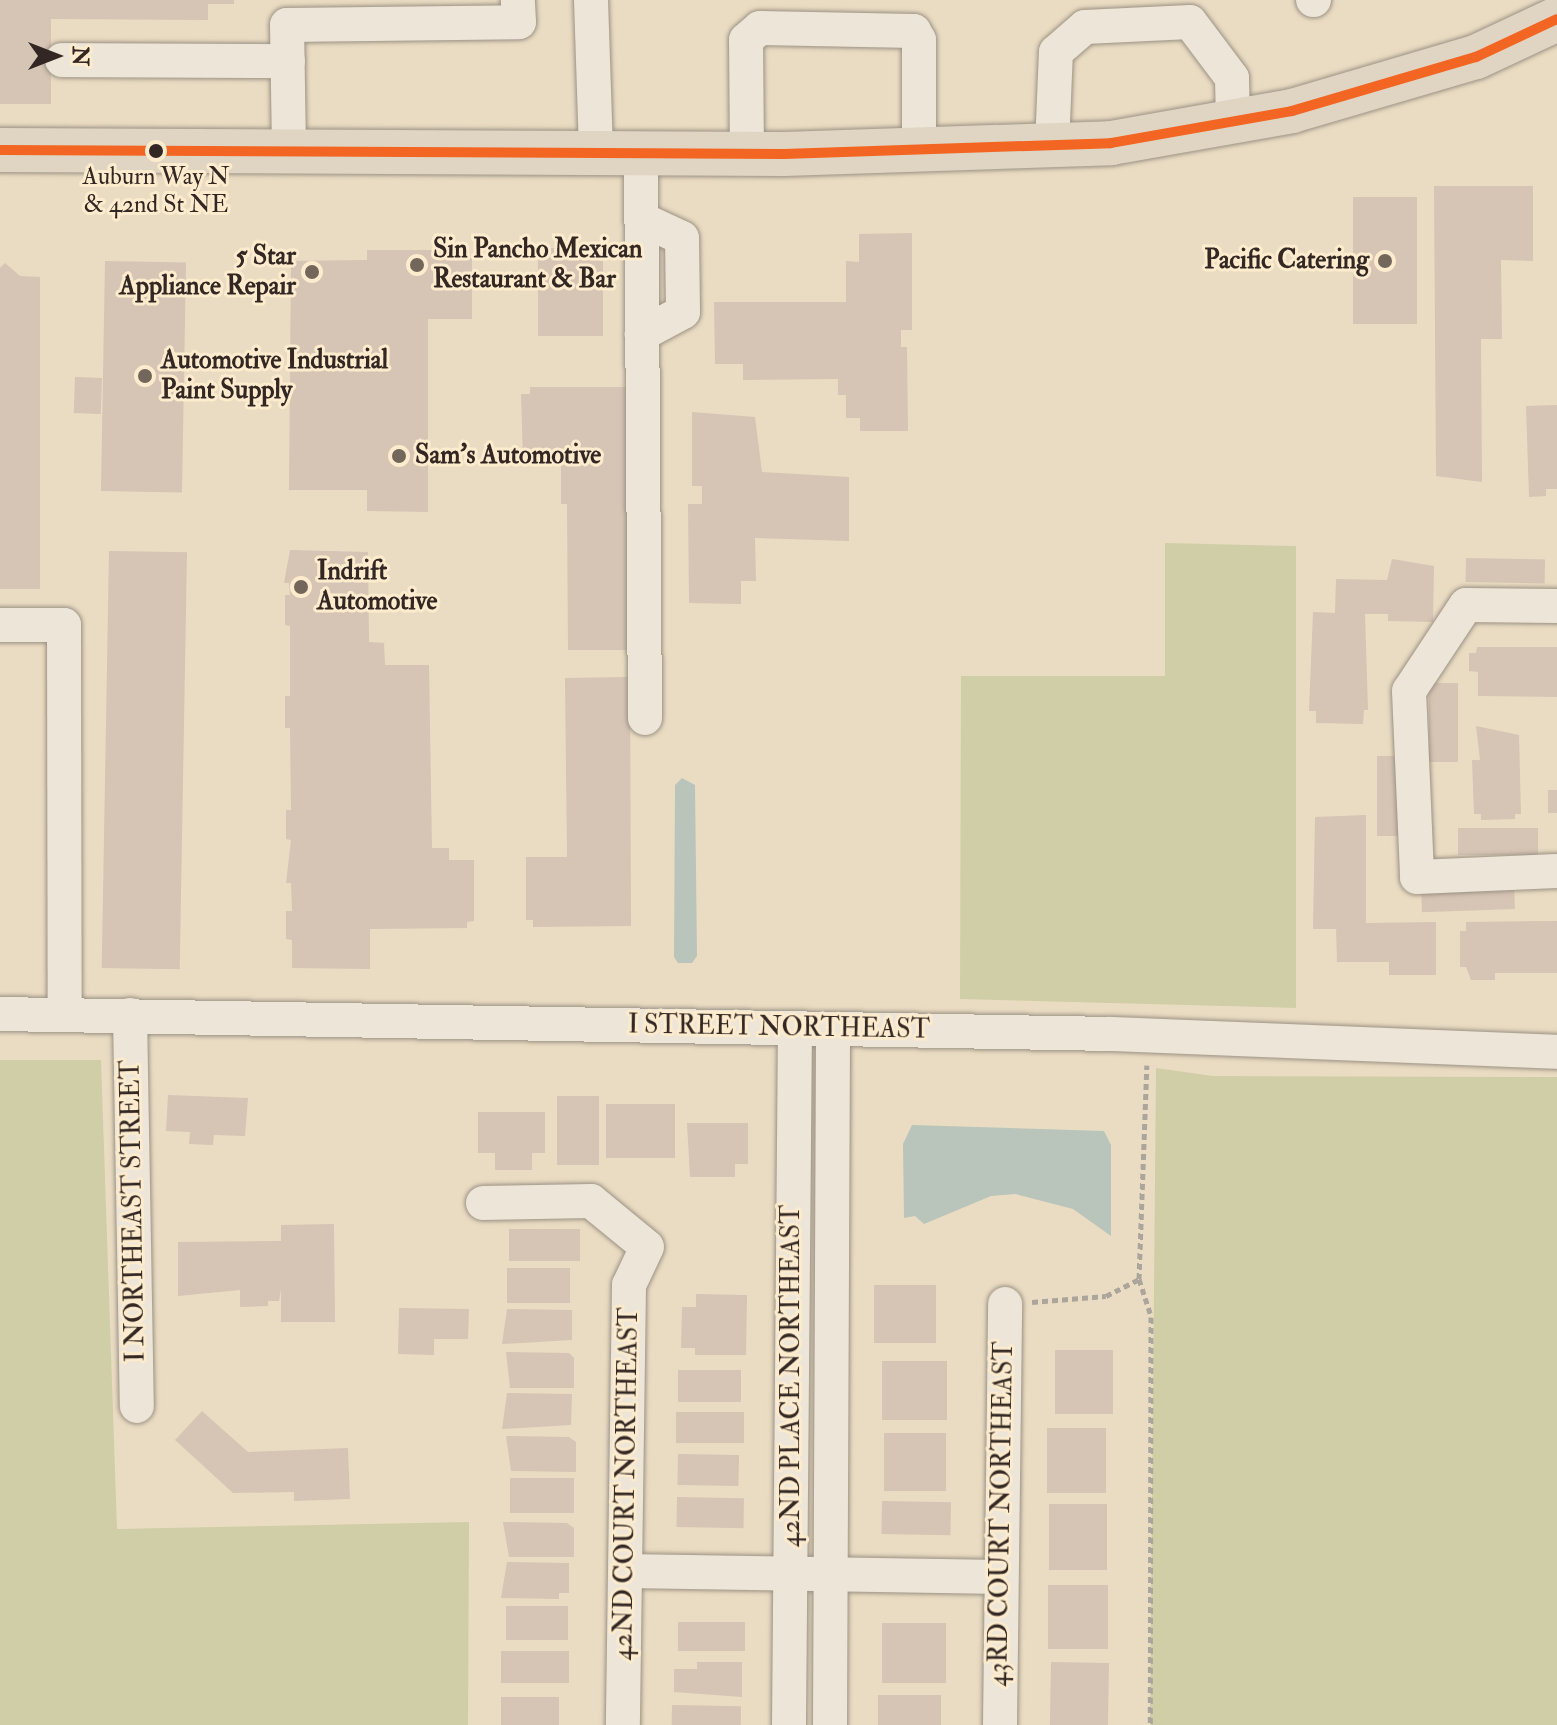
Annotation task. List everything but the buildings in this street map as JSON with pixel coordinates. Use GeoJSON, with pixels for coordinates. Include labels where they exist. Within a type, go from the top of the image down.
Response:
{"type":"FeatureCollection","features":[{"type":"Feature","properties":{"kind":"main road"},"geometry":{"type":"LineString","coordinates":[[0,150],[747,153],[1111,143],[1292,111],[1476,57],[1557,19]]}},
{"type":"Feature","properties":{"kind":"street"},"geometry":{"type":"LineString","coordinates":[[289,151],[284,13],[519,22],[518,0]]}},
{"type":"Feature","properties":{"kind":"street"},"geometry":{"type":"LineString","coordinates":[[591,0],[596,151]]}},
{"type":"Feature","properties":{"kind":"street"},"geometry":{"type":"LineString","coordinates":[[1052,146],[1056,52],[1085,27],[1190,22],[1232,78],[1233,121]]}},
{"type":"Feature","properties":{"kind":"street"},"geometry":{"type":"LineString","coordinates":[[747,153],[746,40],[760,28],[914,31],[919,150]]}},
{"type":"Feature","properties":{"kind":"street"},"geometry":{"type":"LineString","coordinates":[[62,60],[288,61]]}},
{"type":"Feature","properties":{"kind":"street"},"geometry":{"type":"LineString","coordinates":[[641,151],[645,718]]}},
{"type":"Feature","properties":{"kind":"street"},"geometry":{"type":"LineString","coordinates":[[1557,606],[1466,605],[1409,691],[1417,877],[1557,871]]}},
{"type":"Feature","properties":{"kind":"street"},"geometry":{"type":"LineString","coordinates":[[0,625],[64,625],[65,1014]]}},
{"type":"Feature","properties":{"kind":"street","name":"I STREET NORTHEAST"},"geometry":{"type":"LineString","coordinates":[[0,1014],[1147,1036],[1557,1052]]}},
{"type":"Feature","properties":{"kind":"street","name":"I NORTHEAST STREET"},"geometry":{"type":"LineString","coordinates":[[130,1015],[137,1406]]}},
{"type":"Feature","properties":{"kind":"street","name":"42ND PLACE NORTHEAST"},"geometry":{"type":"LineString","coordinates":[[789,1725],[795,1028]]}},
{"type":"Feature","properties":{"kind":"street","name":"42ND PLACE NORTHEAST"},"geometry":{"type":"LineString","coordinates":[[830,1725],[833,1029]]}},
{"type":"Feature","properties":{"kind":"street","name":"42ND COURT NORTHEAST"},"geometry":{"type":"LineString","coordinates":[[483,1203],[591,1201],[647,1247],[629,1285],[623,1725]]}},
{"type":"Feature","properties":{"kind":"street","name":"43RD COURT NORTHEAST"},"geometry":{"type":"LineString","coordinates":[[1000,1725],[1005,1304]]}},
{"type":"Feature","properties":{"kind":"street"},"geometry":{"type":"LineString","coordinates":[[627,1571],[1001,1577]]}},
{"type":"Feature","properties":{"kind":"path"},"geometry":{"type":"LineString","coordinates":[[1147,1036],[1139,1279],[1151,1317],[1150,1725]]}},
{"type":"Feature","properties":{"kind":"path"},"geometry":{"type":"LineString","coordinates":[[1005,1304],[1106,1296],[1139,1279]]}},
{"type":"Feature","properties":{"kind":"shaded area"},"geometry":{"type":"Polygon","coordinates":[[[1165,543],[1296,546],[1296,1008],[960,999],[961,676],[1165,676],[1165,543]]]}},
{"type":"Feature","properties":{"kind":"shaded area"},"geometry":{"type":"Polygon","coordinates":[[[682,778],[695,785],[697,956],[692,963],[678,963],[674,957],[675,785],[682,778]]]}},
{"type":"Feature","properties":{"kind":"shaded area"},"geometry":{"type":"Polygon","coordinates":[[[0,1060],[101,1060],[117,1529],[469,1522],[468,1725],[0,1725],[0,1060]]]}},
{"type":"Feature","properties":{"kind":"shaded area"},"geometry":{"type":"Polygon","coordinates":[[[1156,1068],[1213,1076],[1557,1077],[1557,1725],[1150,1725],[1156,1068]]]}},
{"type":"Feature","properties":{"kind":"shaded area"},"geometry":{"type":"Polygon","coordinates":[[[912,1125],[1104,1131],[1111,1145],[1111,1236],[1073,1209],[1015,1194],[991,1196],[924,1224],[915,1216],[904,1218],[903,1144],[912,1125]]]}},
{"type":"Feature","properties":{"kind":"transit line"},"geometry":{"type":"LineString","coordinates":[[0,150],[784,154],[1111,143],[1292,111],[1476,57],[1557,19]]}},
{"type":"Feature","properties":{"kind":"place","name":"Auburn Way N & 42nd St NE"},"geometry":{"type":"Point","coordinates":[156,151]}},
{"type":"Feature","properties":{"kind":"place","name":"Pacific Catering"},"geometry":{"type":"Point","coordinates":[1385,261]}},
{"type":"Feature","properties":{"kind":"place","name":"Sin Pancho Mexican Restaurant & Bar"},"geometry":{"type":"Point","coordinates":[417,265]}},
{"type":"Feature","properties":{"kind":"place","name":"5 Star Appliance Repair"},"geometry":{"type":"Point","coordinates":[312,272]}},
{"type":"Feature","properties":{"kind":"place","name":"Automotive Industrial Paint Supply"},"geometry":{"type":"Point","coordinates":[145,376]}},
{"type":"Feature","properties":{"kind":"place","name":"Sam's Automotive"},"geometry":{"type":"Point","coordinates":[399,456]}},
{"type":"Feature","properties":{"kind":"place","name":"Indrift Automotive"},"geometry":{"type":"Point","coordinates":[301,587]}}]}
